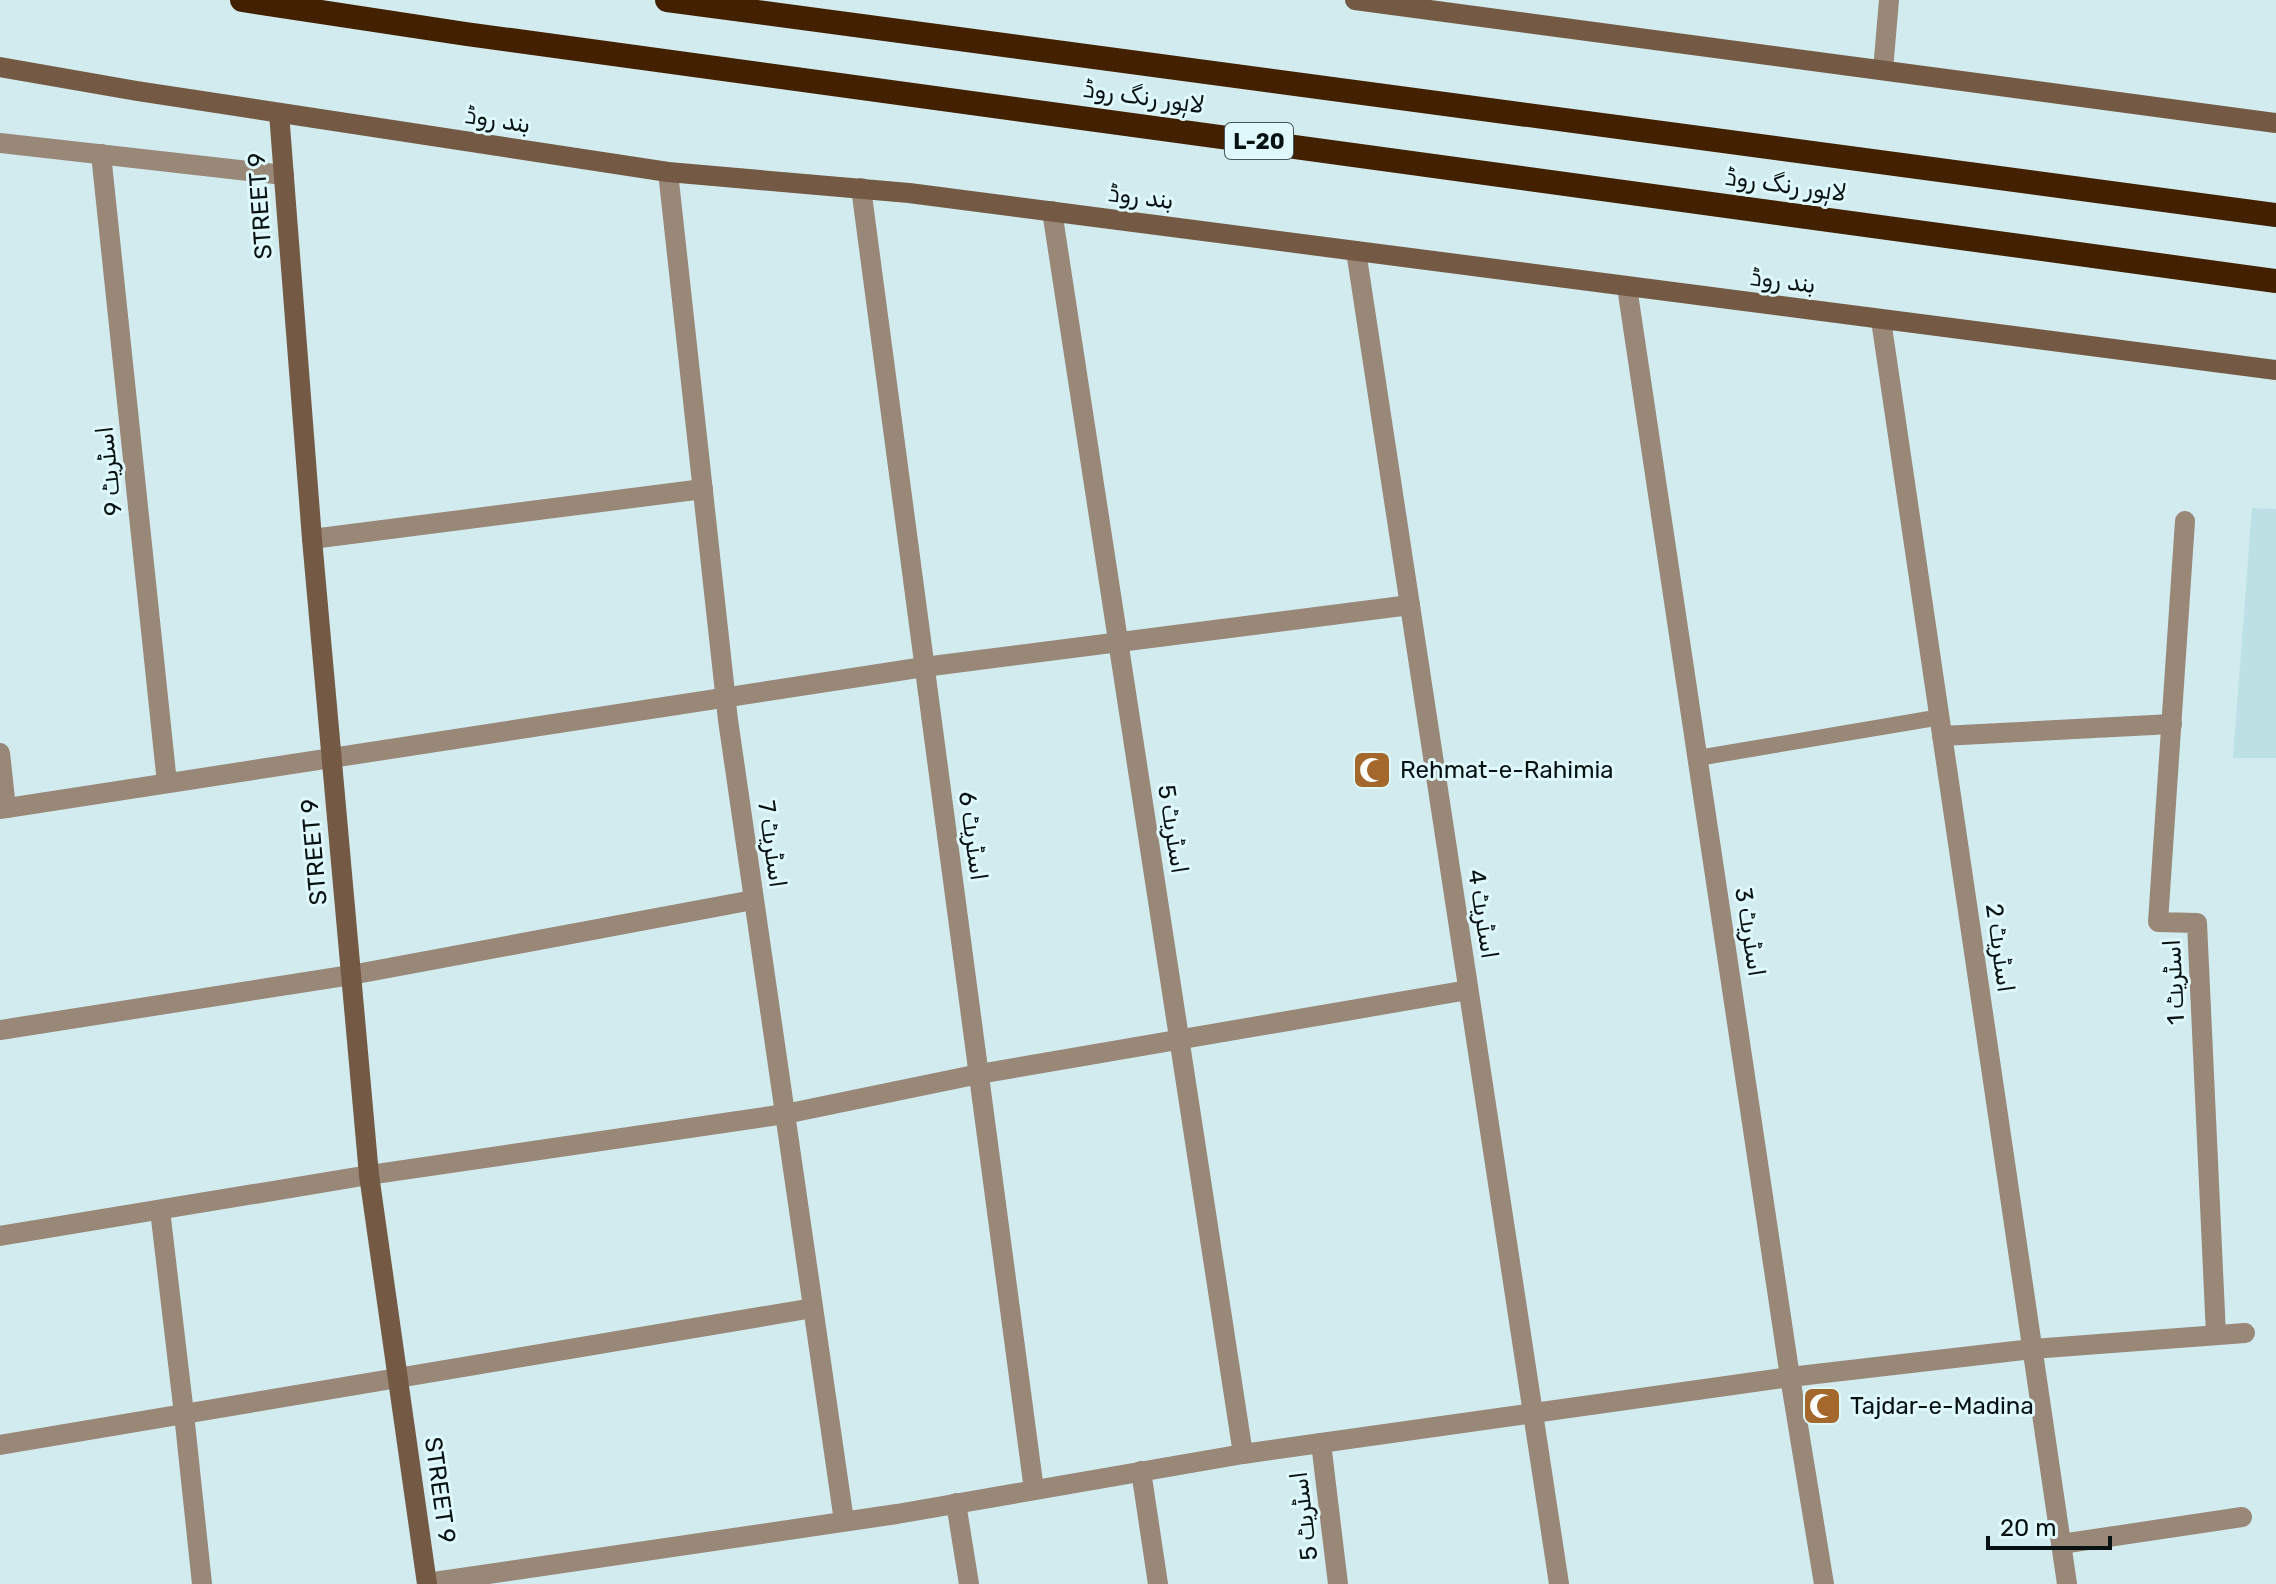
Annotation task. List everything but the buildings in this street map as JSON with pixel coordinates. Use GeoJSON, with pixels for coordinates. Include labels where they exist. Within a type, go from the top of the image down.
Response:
{"type":"FeatureCollection","features":[{"type":"Feature","properties":{"kind":"highway","name":"لاہور رنگ روڈ"},"geometry":{"type":"LineString","coordinates":[[242,0],[482,36],[2276,281]]}},
{"type":"Feature","properties":{"kind":"highway","name":"لاہور رنگ روڈ"},"geometry":{"type":"LineString","coordinates":[[667,0],[2276,215]]}},
{"type":"Feature","properties":{"kind":"main road"},"geometry":{"type":"LineString","coordinates":[[1355,0],[2276,123]]}},
{"type":"Feature","properties":{"kind":"main road","name":"بند روڈ"},"geometry":{"type":"LineString","coordinates":[[0,67],[668,172],[861,188],[1052,211],[2276,370]]}},
{"type":"Feature","properties":{"kind":"main road","name":"STREET 9"},"geometry":{"type":"LineString","coordinates":[[279,113],[312,539],[369,1175],[427,1583]]}},
{"type":"Feature","properties":{"kind":"street"},"geometry":{"type":"LineString","coordinates":[[1883,70],[1889,0]]}},
{"type":"Feature","properties":{"kind":"street"},"geometry":{"type":"LineString","coordinates":[[0,143],[284,175]]}},
{"type":"Feature","properties":{"kind":"street","name":"اسٹریٹ 9"},"geometry":{"type":"LineString","coordinates":[[101,154],[167,783]]}},
{"type":"Feature","properties":{"kind":"street","name":"اسٹریٹ 7"},"geometry":{"type":"LineString","coordinates":[[668,172],[725,698],[844,1521]]}},
{"type":"Feature","properties":{"kind":"street","name":"اسٹریٹ 6"},"geometry":{"type":"LineString","coordinates":[[861,188],[1034,1490]]}},
{"type":"Feature","properties":{"kind":"street","name":"اسٹریٹ 5"},"geometry":{"type":"LineString","coordinates":[[1052,211],[1243,1454]]}},
{"type":"Feature","properties":{"kind":"street","name":"اسٹریٹ 4"},"geometry":{"type":"LineString","coordinates":[[1356,251],[1559,1584]]}},
{"type":"Feature","properties":{"kind":"street","name":"اسٹریٹ 3"},"geometry":{"type":"LineString","coordinates":[[1627,287],[1790,1377],[1824,1584]]}},
{"type":"Feature","properties":{"kind":"street","name":"اسٹریٹ 2"},"geometry":{"type":"LineString","coordinates":[[1881,320],[2067,1584]]}},
{"type":"Feature","properties":{"kind":"street"},"geometry":{"type":"LineString","coordinates":[[312,539],[703,489]]}},
{"type":"Feature","properties":{"kind":"street","name":"اسٹریٹ 1"},"geometry":{"type":"LineString","coordinates":[[2185,521],[2158,922],[2197,923],[2216,1335]]}},
{"type":"Feature","properties":{"kind":"street"},"geometry":{"type":"LineString","coordinates":[[0,753],[3,809],[924,667],[1410,605]]}},
{"type":"Feature","properties":{"kind":"street"},"geometry":{"type":"LineString","coordinates":[[1942,726],[2172,724]]}},
{"type":"Feature","properties":{"kind":"street"},"geometry":{"type":"LineString","coordinates":[[0,1030],[351,975],[753,900]]}},
{"type":"Feature","properties":{"kind":"street"},"geometry":{"type":"LineString","coordinates":[[0,1236],[369,1175],[785,1114],[979,1074],[1468,990]]}},
{"type":"Feature","properties":{"kind":"street"},"geometry":{"type":"LineString","coordinates":[[160,1210],[202,1584]]}},
{"type":"Feature","properties":{"kind":"street"},"geometry":{"type":"LineString","coordinates":[[0,1445],[813,1308]]}},
{"type":"Feature","properties":{"kind":"street"},"geometry":{"type":"LineString","coordinates":[[427,1583],[844,1521],[1243,1454],[1790,1377],[2032,1349],[2245,1333]]}},
{"type":"Feature","properties":{"kind":"street","name":"اسٹریٹ 5"},"geometry":{"type":"LineString","coordinates":[[1321,1443],[1338,1584]]}},
{"type":"Feature","properties":{"kind":"street"},"geometry":{"type":"LineString","coordinates":[[1141,1471],[1158,1584]]}},
{"type":"Feature","properties":{"kind":"street"},"geometry":{"type":"LineString","coordinates":[[956,1503],[969,1584]]}},
{"type":"Feature","properties":{"kind":"street"},"geometry":{"type":"LineString","coordinates":[[2061,1544],[2242,1517]]}},
{"type":"Feature","properties":{"kind":"lane"},"geometry":{"type":"LineString","coordinates":[[1698,758],[1942,726]]}},
{"type":"Feature","properties":{"kind":"shaded area"},"geometry":{"type":"Polygon","coordinates":[[[2252,508],[2276,509],[2276,758],[2233,758],[2252,508]]]}},
{"type":"Feature","properties":{"kind":"place","name":"Rehmat-e-Rahimia"},"geometry":{"type":"Point","coordinates":[1372,770]}},
{"type":"Feature","properties":{"kind":"place","name":"Tajdar-e-Madina"},"geometry":{"type":"Point","coordinates":[1822,1406]}}]}
